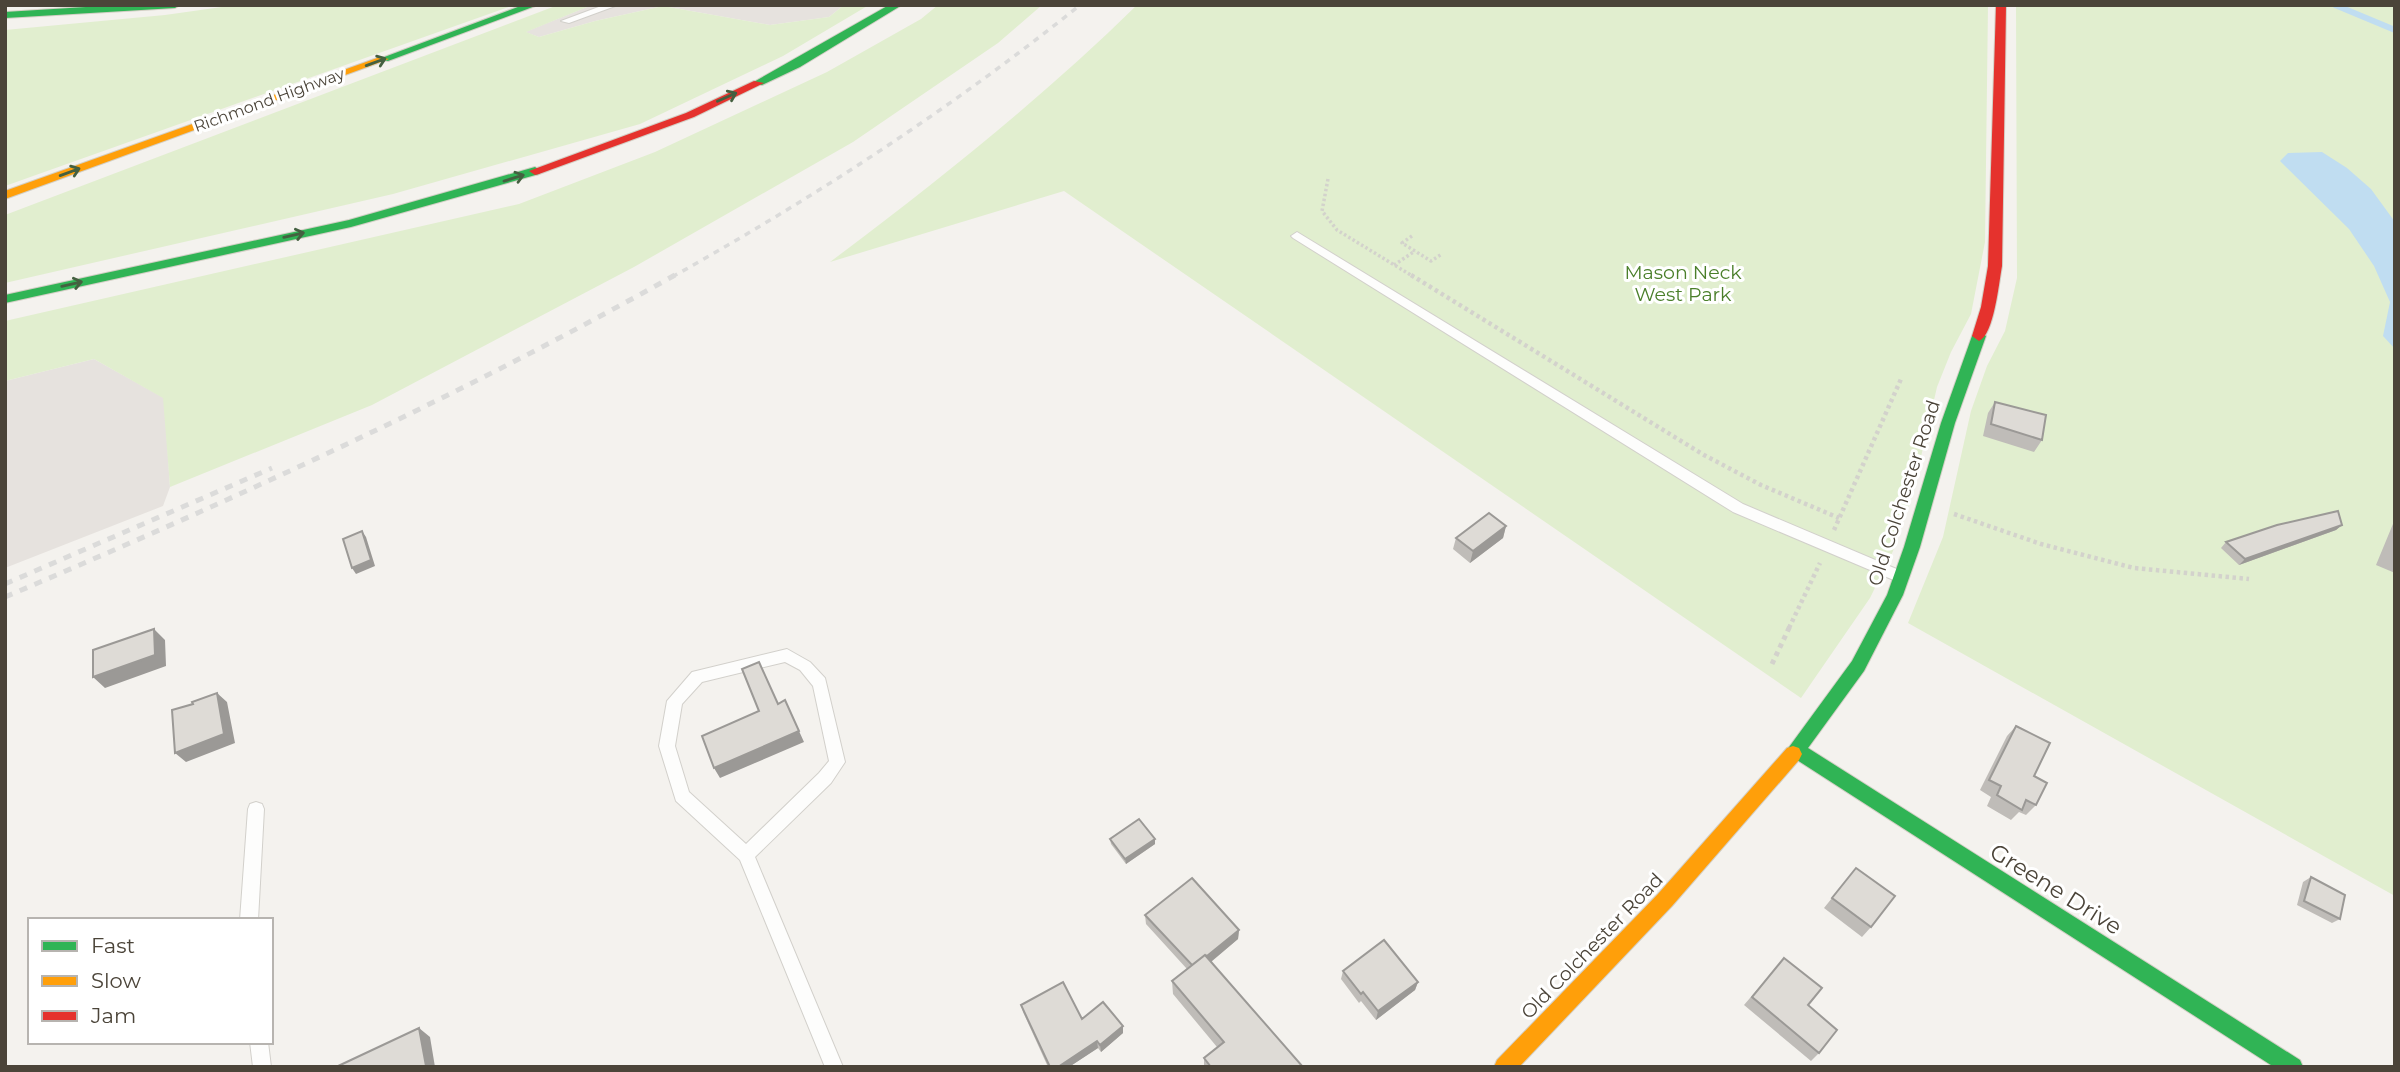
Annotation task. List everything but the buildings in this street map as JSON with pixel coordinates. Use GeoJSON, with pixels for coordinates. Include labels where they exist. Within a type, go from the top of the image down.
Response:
{"type":"FeatureCollection","features":[{"type":"Feature","properties":{"kind":"main road"},"geometry":{"type":"LineString","coordinates":[[5,15],[175,5]]}},
{"type":"Feature","properties":{"kind":"main road","name":"Richmond Highway"},"geometry":{"type":"LineString","coordinates":[[5,195],[533,5]]}},
{"type":"Feature","properties":{"kind":"main road"},"geometry":{"type":"LineString","coordinates":[[5,299],[348,223],[525,174],[636,135],[745,90],[842,40],[897,5]]}},
{"type":"Feature","properties":{"kind":"main road","name":"Old Colchester Road"},"geometry":{"type":"LineString","coordinates":[[1504,1067],[1658,910],[1796,750],[1884,620],[1926,503],[1956,397],[1991,302],[1995,267],[2001,5]]}},
{"type":"Feature","properties":{"kind":"main road","name":"Greene Drive"},"geometry":{"type":"LineString","coordinates":[[1796,750],[2293,1067]]}},
{"type":"Feature","properties":{"kind":"lane"},"geometry":{"type":"LineString","coordinates":[[566,21],[614,5]]}},
{"type":"Feature","properties":{"kind":"lane"},"geometry":{"type":"LineString","coordinates":[[1297,236],[1738,508],[1901,577]]}},
{"type":"Feature","properties":{"kind":"lane"},"geometry":{"type":"LineString","coordinates":[[746,855],[825,778],[837,762],[820,683],[805,666],[787,655],[697,677],[675,701],[667,746],[682,796],[746,855],[834,1067]]}},
{"type":"Feature","properties":{"kind":"lane"},"geometry":{"type":"LineString","coordinates":[[249,918],[256,808]]}},
{"type":"Feature","properties":{"kind":"lane"},"geometry":{"type":"LineString","coordinates":[[259,1044],[262,1067]]}},
{"type":"Feature","properties":{"kind":"path"},"geometry":{"type":"LineString","coordinates":[[1328,179],[1321,207],[1328,221],[1337,230],[1716,461],[1760,485],[1839,518]]}},
{"type":"Feature","properties":{"kind":"path"},"geometry":{"type":"LineString","coordinates":[[1412,236],[1402,243],[1431,261],[1442,254]]}},
{"type":"Feature","properties":{"kind":"path"},"geometry":{"type":"LineString","coordinates":[[1394,265],[1415,251]]}},
{"type":"Feature","properties":{"kind":"path"},"geometry":{"type":"LineString","coordinates":[[1832,534],[1901,379]]}},
{"type":"Feature","properties":{"kind":"path"},"geometry":{"type":"LineString","coordinates":[[1926,503],[2041,544],[2134,568],[2249,579]]}},
{"type":"Feature","properties":{"kind":"path"},"geometry":{"type":"LineString","coordinates":[[1772,663],[1824,555]]}},
{"type":"Feature","properties":{"kind":"shaded area"},"geometry":{"type":"Polygon","coordinates":[[[592,5],[844,5],[829,17],[770,25],[663,6],[539,37],[525,32],[592,5]]]}},
{"type":"Feature","properties":{"kind":"shaded area"},"geometry":{"type":"Polygon","coordinates":[[[94,359],[164,398],[170,487],[163,506],[5,568],[5,381],[94,359]]]}},
{"type":"Feature","properties":{"kind":"green space"},"geometry":{"type":"Polygon","coordinates":[[[236,5],[514,5],[5,186],[5,30],[165,15],[236,5]]]}},
{"type":"Feature","properties":{"kind":"green space"},"geometry":{"type":"Polygon","coordinates":[[[558,5],[592,5],[526,32],[539,37],[663,6],[770,25],[829,17],[844,5],[869,5],[783,56],[640,124],[393,194],[5,283],[5,215],[558,5]]]}},
{"type":"Feature","properties":{"kind":"green space"},"geometry":{"type":"Polygon","coordinates":[[[938,5],[1042,5],[998,43],[853,142],[634,267],[372,405],[170,487],[163,398],[94,359],[5,381],[5,321],[519,204],[655,152],[827,72],[921,19],[938,5]]]}},
{"type":"Feature","properties":{"kind":"green space","name":"Mason Neck West Park"},"geometry":{"type":"Polygon","coordinates":[[[1137,5],[1988,5],[1985,242],[1971,314],[1937,387],[1912,496],[1893,551],[1870,598],[1801,698],[1064,191],[830,262],[988,139],[1064,74],[1137,5]]]}},
{"type":"Feature","properties":{"kind":"green space"},"geometry":{"type":"Polygon","coordinates":[[[2016,5],[2395,5],[2395,896],[1908,623],[1943,537],[1971,411],[1987,366],[2005,331],[2017,278],[2016,5]]]}},
{"type":"Feature","properties":{"kind":"water"},"geometry":{"type":"Polygon","coordinates":[[[2322,152],[2347,168],[2371,189],[2395,222],[2395,349],[2383,336],[2390,302],[2374,266],[2349,229],[2280,161],[2288,153],[2322,152]]]}},
{"type":"Feature","properties":{"kind":"waterway"},"geometry":{"type":"LineString","coordinates":[[2335,5],[2395,30]]}},
{"type":"Feature","properties":{"kind":"railway"},"geometry":{"type":"LineString","coordinates":[[672,277],[882,150],[982,80],[1080,5]]}},
{"type":"Feature","properties":{"kind":"railway"},"geometry":{"type":"LineString","coordinates":[[5,597],[260,485],[428,405],[675,275]]}},
{"type":"Feature","properties":{"kind":"railway"},"geometry":{"type":"LineString","coordinates":[[5,584],[272,468]]}},
{"type":"Feature","properties":{"kind":"traffic: fast"},"geometry":{"type":"LineString","coordinates":[[5,15],[175,5]]}},
{"type":"Feature","properties":{"kind":"traffic: fast"},"geometry":{"type":"LineString","coordinates":[[384,59],[533,5]]}},
{"type":"Feature","properties":{"kind":"traffic: fast"},"geometry":{"type":"LineString","coordinates":[[758,83],[796,65],[897,5]]}},
{"type":"Feature","properties":{"kind":"traffic: fast"},"geometry":{"type":"LineString","coordinates":[[5,299],[351,223],[535,171]]}},
{"type":"Feature","properties":{"kind":"traffic: fast"},"geometry":{"type":"LineString","coordinates":[[1793,754],[1858,666],[1895,595],[1912,547],[1948,423],[1979,336]]}},
{"type":"Feature","properties":{"kind":"traffic: fast"},"geometry":{"type":"LineString","coordinates":[[1796,750],[2293,1067]]}},
{"type":"Feature","properties":{"kind":"traffic: slow"},"geometry":{"type":"LineString","coordinates":[[5,195],[384,59]]}},
{"type":"Feature","properties":{"kind":"traffic: slow"},"geometry":{"type":"LineString","coordinates":[[1504,1067],[1665,900],[1793,754]]}},
{"type":"Feature","properties":{"kind":"traffic: jam"},"geometry":{"type":"LineString","coordinates":[[1979,336],[1988,307],[1995,266],[2001,5]]}},
{"type":"Feature","properties":{"kind":"traffic: jam"},"geometry":{"type":"LineString","coordinates":[[535,171],[690,115],[758,83]]}}]}
